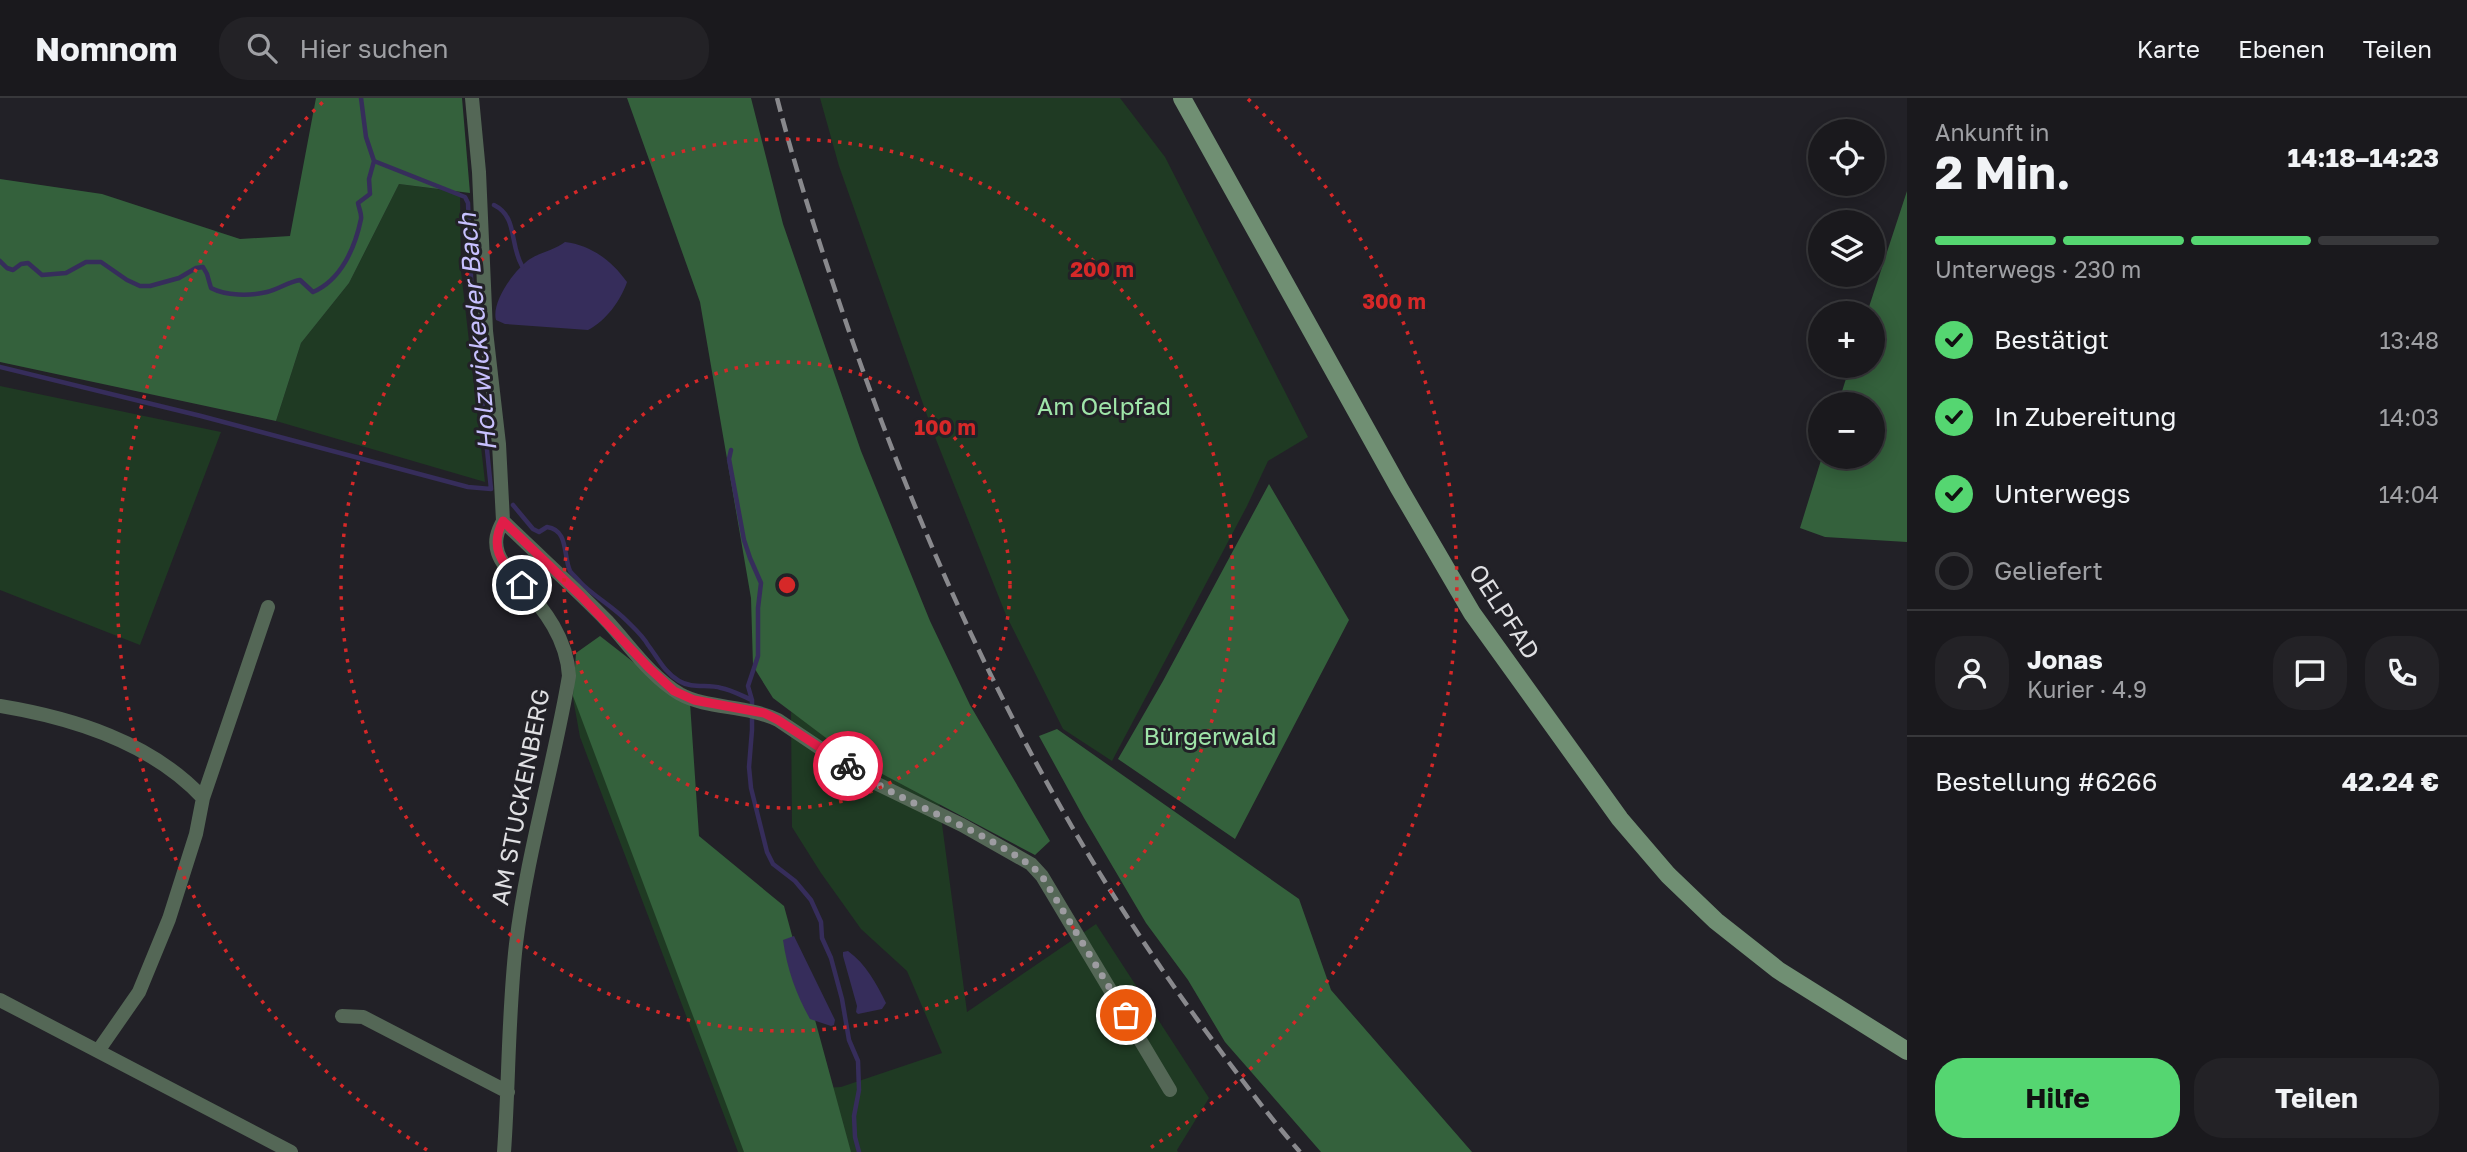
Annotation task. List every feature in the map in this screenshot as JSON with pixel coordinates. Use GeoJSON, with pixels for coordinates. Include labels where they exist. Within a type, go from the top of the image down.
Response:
{"type":"FeatureCollection","features":[{"type":"Feature","properties":{"kind":"street","name":"AM STUCKENBERG"},"geometry":{"type":"LineString","coordinates":[[472,98],[480,183],[486,331],[499,444],[498,555],[537,602],[563,644],[568,659],[569,676],[523,892],[516,944],[510,1017],[505,1152]]}},
{"type":"Feature","properties":{"kind":"street","name":"OELPFAD"},"geometry":{"type":"LineString","coordinates":[[1182,98],[1399,488],[1472,613],[1620,819],[1668,875],[1716,921],[1778,970],[1907,1051]]}},
{"type":"Feature","properties":{"kind":"street"},"geometry":{"type":"LineString","coordinates":[[500,527],[581,596],[666,684],[683,696],[764,713],[863,777],[962,825],[1031,864],[1049,887],[1170,1090]]}},
{"type":"Feature","properties":{"kind":"street"},"geometry":{"type":"LineString","coordinates":[[98,1051],[139,992],[159,943],[196,834],[203,798],[268,607]]}},
{"type":"Feature","properties":{"kind":"street"},"geometry":{"type":"LineString","coordinates":[[0,706],[51,714],[144,751],[185,778],[203,798]]}},
{"type":"Feature","properties":{"kind":"street"},"geometry":{"type":"LineString","coordinates":[[0,1000],[291,1152]]}},
{"type":"Feature","properties":{"kind":"street"},"geometry":{"type":"LineString","coordinates":[[342,1016],[363,1017],[508,1092]]}},
{"type":"Feature","properties":{"kind":"green space"},"geometry":{"type":"Polygon","coordinates":[[[316,98],[462,98],[470,193],[399,184],[349,283],[301,343],[276,421],[0,362],[0,179],[102,194],[240,239],[290,236],[316,98]]]}},
{"type":"Feature","properties":{"kind":"green space"},"geometry":{"type":"Polygon","coordinates":[[[627,98],[751,98],[783,224],[861,451],[930,621],[970,705],[1050,841],[1035,855],[854,759],[773,698],[753,666],[751,598],[700,302],[627,98]]]}},
{"type":"Feature","properties":{"kind":"green space","name":"Am Oelpfad"},"geometry":{"type":"Polygon","coordinates":[[[820,98],[1120,98],[1165,157],[1308,437],[1268,461],[1247,506],[1112,761],[1063,729],[1006,615],[933,432],[839,166],[820,98]]]}},
{"type":"Feature","properties":{"kind":"green space"},"geometry":{"type":"Polygon","coordinates":[[[399,184],[460,192],[461,271],[485,482],[276,421],[301,343],[349,283],[399,184]]]}},
{"type":"Feature","properties":{"kind":"green space"},"geometry":{"type":"Polygon","coordinates":[[[1907,191],[1907,542],[1825,537],[1800,528],[1818,469],[1885,469],[1885,392],[1842,392],[1846,378],[1885,378],[1885,301],[1871,301],[1876,287],[1885,287],[1885,258],[1907,191]]]}},
{"type":"Feature","properties":{"kind":"green space"},"geometry":{"type":"Polygon","coordinates":[[[0,386],[221,432],[140,645],[0,590],[0,386]]]}},
{"type":"Feature","properties":{"kind":"green space","name":"Bürgerwald"},"geometry":{"type":"Polygon","coordinates":[[[1269,484],[1349,620],[1235,839],[1118,759],[1269,484]]]}},
{"type":"Feature","properties":{"kind":"green space"},"geometry":{"type":"Polygon","coordinates":[[[600,636],[690,703],[699,836],[784,906],[851,1152],[744,1152],[573,696],[576,653],[600,636]]]}},
{"type":"Feature","properties":{"kind":"green space"},"geometry":{"type":"Polygon","coordinates":[[[569,676],[675,826],[805,1089],[841,1087],[942,1053],[907,971],[861,929],[792,827],[791,712],[938,794],[967,1012],[1096,924],[1209,1098],[1178,1152],[738,1152],[580,737],[569,676]]]}},
{"type":"Feature","properties":{"kind":"green space"},"geometry":{"type":"Polygon","coordinates":[[[1057,729],[1299,899],[1331,990],[1472,1152],[1321,1152],[1225,1042],[1188,980],[1146,923],[1039,736],[1057,729]]]}},
{"type":"Feature","properties":{"kind":"shaded area"},"geometry":{"type":"Polygon","coordinates":[[[565,242],[600,255],[615,267],[627,282],[607,316],[588,330],[505,324],[496,320],[497,304],[505,286],[518,270],[530,259],[565,242]]]}},
{"type":"Feature","properties":{"kind":"shaded area"},"geometry":{"type":"Polygon","coordinates":[[[794,936],[835,1020],[834,1025],[810,1019],[800,1000],[783,940],[794,936]]]}},
{"type":"Feature","properties":{"kind":"shaded area"},"geometry":{"type":"Polygon","coordinates":[[[848,951],[874,981],[886,1003],[882,1009],[858,1014],[856,1012],[857,1006],[843,956],[843,952],[848,951]]]}},
{"type":"Feature","properties":{"kind":"waterway"},"geometry":{"type":"LineString","coordinates":[[361,98],[366,137],[374,161]]}},
{"type":"Feature","properties":{"kind":"waterway","name":"Holzwickeder Bach"},"geometry":{"type":"LineString","coordinates":[[0,261],[13,270],[28,263],[42,275],[66,273],[86,262],[101,262],[140,286],[179,278],[203,267],[211,288],[224,293],[260,293],[300,280],[313,292],[331,280],[351,252],[361,219],[358,203],[370,194],[369,179],[374,161],[465,197],[468,203],[472,302],[491,489],[468,487],[201,416],[0,367]]}},
{"type":"Feature","properties":{"kind":"waterway"},"geometry":{"type":"LineString","coordinates":[[494,205],[507,216],[522,266]]}},
{"type":"Feature","properties":{"kind":"waterway","name":"Holzwickeder Bach"},"geometry":{"type":"LineString","coordinates":[[731,450],[729,459],[744,540],[761,583],[758,656],[748,686],[752,700],[749,767],[751,788],[767,852],[773,864],[795,881],[811,900],[821,922],[822,938],[831,958],[842,999],[849,1040],[858,1061],[859,1090],[854,1116],[859,1152]]}},
{"type":"Feature","properties":{"kind":"waterway","name":"Holzwickeder Bach"},"geometry":{"type":"LineString","coordinates":[[513,505],[533,529],[539,532],[547,527],[559,533],[570,571],[644,638],[665,669],[674,677],[689,685],[725,689],[752,700]]}},
{"type":"Feature","properties":{"kind":"railway"},"geometry":{"type":"LineString","coordinates":[[777,98],[821,248],[885,430],[921,521],[1002,697],[1047,783],[1148,949],[1228,1061],[1300,1152]]}},
{"type":"Feature","properties":{"kind":"way so far"},"geometry":{"type":"LineString","coordinates":[[848,766],[863,777],[962,825],[1031,864],[1042,876],[1126,1015]]}},
{"type":"Feature","properties":{"kind":"route"},"geometry":{"type":"LineString","coordinates":[[522,585],[498,555],[496,538],[503,521],[609,623],[649,668],[674,691],[694,700],[764,713],[848,766]]}}]}
